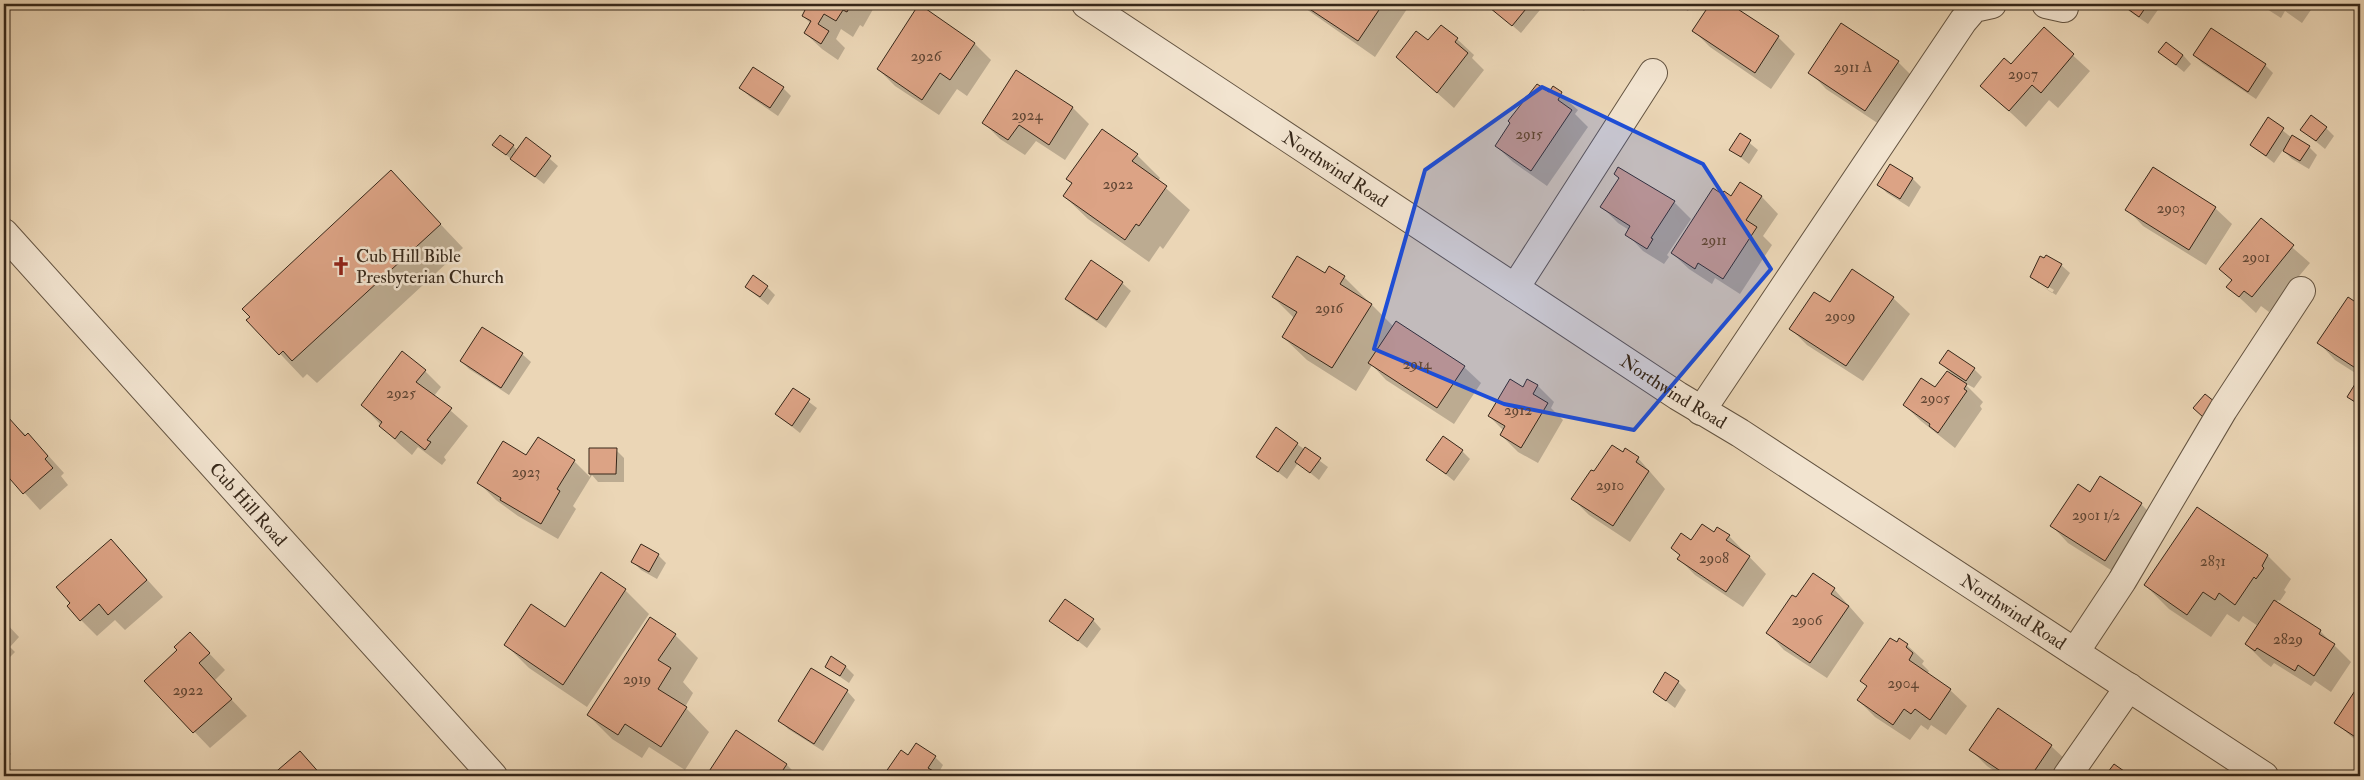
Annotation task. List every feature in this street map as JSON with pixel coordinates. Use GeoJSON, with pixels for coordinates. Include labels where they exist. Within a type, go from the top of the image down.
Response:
{"type":"FeatureCollection","features":[{"type":"Feature","properties":{"kind":"street","name":"Northwind Road"},"geometry":{"type":"LineString","coordinates":[[1086,4],[1701,411],[1740,433],[2264,776]]}},
{"type":"Feature","properties":{"kind":"street"},"geometry":{"type":"LineString","coordinates":[[1701,411],[1964,21],[1974,8],[1992,4]]}},
{"type":"Feature","properties":{"kind":"street"},"geometry":{"type":"LineString","coordinates":[[1515,288],[1653,73]]}},
{"type":"Feature","properties":{"kind":"street","name":"Cub Hill Road"},"geometry":{"type":"LineString","coordinates":[[4,233],[494,776]]}},
{"type":"Feature","properties":{"kind":"street"},"geometry":{"type":"LineString","coordinates":[[2074,652],[2122,581],[2223,410],[2301,291]]}},
{"type":"Feature","properties":{"kind":"street"},"geometry":{"type":"LineString","coordinates":[[2067,776],[2128,687]]}},
{"type":"Feature","properties":{"kind":"highlighted area"},"geometry":{"type":"Polygon","coordinates":[[[1542,87],[1703,164],[1771,269],[1634,430],[1504,404],[1374,349],[1425,170],[1542,87]]]}},
{"type":"Feature","properties":{"kind":"building"},"geometry":{"type":"Polygon","coordinates":[[[796,4],[851,4],[847,12],[843,10],[836,21],[824,14],[818,24],[829,31],[821,44],[804,33],[811,21],[802,16],[805,10],[796,4]]]}},
{"type":"Feature","properties":{"kind":"building"},"geometry":{"type":"Polygon","coordinates":[[[919,4],[975,43],[950,80],[940,73],[922,100],[877,69],[919,4]]]}},
{"type":"Feature","properties":{"kind":"building"},"geometry":{"type":"Polygon","coordinates":[[[1302,4],[1383,4],[1358,41],[1302,4]]]}},
{"type":"Feature","properties":{"kind":"building"},"geometry":{"type":"Polygon","coordinates":[[[1494,4],[1530,4],[1512,26],[1490,8],[1494,4]]]}},
{"type":"Feature","properties":{"kind":"building"},"geometry":{"type":"Polygon","coordinates":[[[1710,4],[1730,4],[1779,36],[1755,73],[1692,31],[1710,4]]]}},
{"type":"Feature","properties":{"kind":"building"},"geometry":{"type":"Polygon","coordinates":[[[2121,4],[2148,4],[2139,17],[2121,4]]]}},
{"type":"Feature","properties":{"kind":"building"},"geometry":{"type":"Polygon","coordinates":[[[1841,23],[1899,61],[1865,111],[1808,73],[1841,23]]]}},
{"type":"Feature","properties":{"kind":"building"},"geometry":{"type":"Polygon","coordinates":[[[1441,25],[1458,38],[1455,42],[1468,53],[1437,93],[1396,57],[1416,31],[1428,40],[1441,25]]]}},
{"type":"Feature","properties":{"kind":"building"},"geometry":{"type":"Polygon","coordinates":[[[2044,27],[2074,54],[2041,93],[2032,85],[2009,111],[1980,86],[2004,58],[2011,64],[2044,27]]]}},
{"type":"Feature","properties":{"kind":"building"},"geometry":{"type":"Polygon","coordinates":[[[2211,28],[2266,64],[2248,92],[2193,55],[2211,28]]]}},
{"type":"Feature","properties":{"kind":"building"},"geometry":{"type":"Polygon","coordinates":[[[2166,42],[2183,55],[2176,65],[2158,52],[2166,42]]]}},
{"type":"Feature","properties":{"kind":"building"},"geometry":{"type":"Polygon","coordinates":[[[753,67],[784,87],[770,108],[739,88],[753,67]]]}},
{"type":"Feature","properties":{"kind":"building"},"geometry":{"type":"Polygon","coordinates":[[[1016,70],[1073,107],[1049,145],[1019,125],[1008,140],[982,123],[1016,70]]]}},
{"type":"Feature","properties":{"kind":"building"},"geometry":{"type":"Polygon","coordinates":[[[1537,84],[1549,92],[1553,86],[1562,92],[1558,100],[1572,110],[1531,171],[1495,146],[1510,123],[1508,121],[1537,84]]]}},
{"type":"Feature","properties":{"kind":"building"},"geometry":{"type":"Polygon","coordinates":[[[2311,115],[2327,127],[2316,141],[2300,130],[2311,115]]]}},
{"type":"Feature","properties":{"kind":"building"},"geometry":{"type":"Polygon","coordinates":[[[2268,117],[2284,128],[2266,156],[2250,145],[2268,117]]]}},
{"type":"Feature","properties":{"kind":"building"},"geometry":{"type":"Polygon","coordinates":[[[1102,129],[1138,154],[1132,161],[1167,186],[1139,226],[1136,224],[1125,240],[1063,196],[1072,183],[1066,179],[1102,129]]]}},
{"type":"Feature","properties":{"kind":"building"},"geometry":{"type":"Polygon","coordinates":[[[1740,133],[1751,140],[1741,157],[1729,150],[1740,133]]]}},
{"type":"Feature","properties":{"kind":"building"},"geometry":{"type":"Polygon","coordinates":[[[500,135],[514,145],[506,155],[492,145],[500,135]]]}},
{"type":"Feature","properties":{"kind":"building"},"geometry":{"type":"Polygon","coordinates":[[[2292,135],[2310,146],[2300,161],[2283,151],[2292,135]]]}},
{"type":"Feature","properties":{"kind":"building"},"geometry":{"type":"Polygon","coordinates":[[[526,137],[551,156],[535,177],[510,159],[526,137]]]}},
{"type":"Feature","properties":{"kind":"building"},"geometry":{"type":"Polygon","coordinates":[[[1890,164],[1913,178],[1900,199],[1877,185],[1890,164]]]}},
{"type":"Feature","properties":{"kind":"building"},"geometry":{"type":"Polygon","coordinates":[[[1618,167],[1675,201],[1651,238],[1653,239],[1647,249],[1625,235],[1630,226],[1600,207],[1619,178],[1614,174],[1618,167]]]}},
{"type":"Feature","properties":{"kind":"building"},"geometry":{"type":"Polygon","coordinates":[[[2153,167],[2216,207],[2189,250],[2125,210],[2153,167]]]}},
{"type":"Feature","properties":{"kind":"building","name":"Cub Hill Bible Presbyterian Church"},"geometry":{"type":"Polygon","coordinates":[[[391,170],[441,224],[292,361],[283,351],[279,355],[246,320],[250,317],[242,309],[391,170]]]}},
{"type":"Feature","properties":{"kind":"building"},"geometry":{"type":"Polygon","coordinates":[[[1740,182],[1762,196],[1746,220],[1757,227],[1723,279],[1698,263],[1695,269],[1671,253],[1713,188],[1722,194],[1724,191],[1731,196],[1740,182]]]}},
{"type":"Feature","properties":{"kind":"building"},"geometry":{"type":"Polygon","coordinates":[[[2261,218],[2294,245],[2252,297],[2244,291],[2239,297],[2226,287],[2232,280],[2219,269],[2261,218]]]}},
{"type":"Feature","properties":{"kind":"building"},"geometry":{"type":"Polygon","coordinates":[[[2046,255],[2062,264],[2048,288],[2030,277],[2040,256],[2044,258],[2046,255]]]}},
{"type":"Feature","properties":{"kind":"building"},"geometry":{"type":"Polygon","coordinates":[[[1297,256],[1325,273],[1329,266],[1345,276],[1340,284],[1372,304],[1332,368],[1282,337],[1297,312],[1272,297],[1297,256]]]}},
{"type":"Feature","properties":{"kind":"building"},"geometry":{"type":"Polygon","coordinates":[[[1091,260],[1123,282],[1097,320],[1065,299],[1091,260]]]}},
{"type":"Feature","properties":{"kind":"building"},"geometry":{"type":"Polygon","coordinates":[[[1852,269],[1894,297],[1846,366],[1789,329],[1814,292],[1830,302],[1852,269]]]}},
{"type":"Feature","properties":{"kind":"building"},"geometry":{"type":"Polygon","coordinates":[[[753,275],[768,286],[760,297],[745,287],[753,275]]]}},
{"type":"Feature","properties":{"kind":"building"},"geometry":{"type":"Polygon","coordinates":[[[2348,297],[2360,305],[2360,371],[2317,343],[2348,297]]]}},
{"type":"Feature","properties":{"kind":"building"},"geometry":{"type":"Polygon","coordinates":[[[1396,321],[1465,366],[1437,408],[1368,363],[1396,321]]]}},
{"type":"Feature","properties":{"kind":"building"},"geometry":{"type":"Polygon","coordinates":[[[482,327],[523,353],[501,388],[460,361],[482,327]]]}},
{"type":"Feature","properties":{"kind":"building"},"geometry":{"type":"Polygon","coordinates":[[[1948,350],[1975,368],[1966,381],[1939,363],[1948,350]]]}},
{"type":"Feature","properties":{"kind":"building"},"geometry":{"type":"Polygon","coordinates":[[[402,351],[426,370],[416,382],[452,408],[427,440],[431,442],[425,450],[401,431],[395,439],[379,426],[382,422],[361,405],[402,351]]]}},
{"type":"Feature","properties":{"kind":"building"},"geometry":{"type":"Polygon","coordinates":[[[1947,371],[1967,384],[1964,389],[1967,391],[1938,433],[1929,426],[1930,424],[1903,405],[1921,378],[1935,387],[1947,371]]]}},
{"type":"Feature","properties":{"kind":"building"},"geometry":{"type":"Polygon","coordinates":[[[2360,376],[2360,405],[2347,397],[2360,376]]]}},
{"type":"Feature","properties":{"kind":"building"},"geometry":{"type":"Polygon","coordinates":[[[1510,379],[1523,387],[1527,379],[1538,385],[1533,394],[1548,403],[1521,448],[1500,435],[1505,426],[1488,416],[1510,379]]]}},
{"type":"Feature","properties":{"kind":"building"},"geometry":{"type":"Polygon","coordinates":[[[793,388],[810,399],[792,426],[775,414],[793,388]]]}},
{"type":"Feature","properties":{"kind":"building"},"geometry":{"type":"Polygon","coordinates":[[[2205,394],[2215,402],[2203,417],[2193,408],[2205,394]]]}},
{"type":"Feature","properties":{"kind":"building"},"geometry":{"type":"Polygon","coordinates":[[[8,417],[25,436],[28,433],[48,456],[45,459],[53,468],[23,494],[4,472],[4,421],[8,417]]]}},
{"type":"Feature","properties":{"kind":"building"},"geometry":{"type":"Polygon","coordinates":[[[1276,427],[1298,443],[1278,472],[1256,457],[1276,427]]]}},
{"type":"Feature","properties":{"kind":"building"},"geometry":{"type":"Polygon","coordinates":[[[1443,436],[1463,450],[1446,474],[1426,460],[1443,436]]]}},
{"type":"Feature","properties":{"kind":"building"},"geometry":{"type":"Polygon","coordinates":[[[538,437],[575,460],[557,489],[560,491],[541,524],[500,500],[501,498],[477,483],[503,441],[526,455],[538,437]]]}},
{"type":"Feature","properties":{"kind":"building"},"geometry":{"type":"Polygon","coordinates":[[[1612,445],[1623,452],[1625,448],[1639,457],[1636,462],[1649,471],[1613,526],[1571,499],[1591,470],[1594,471],[1612,445]]]}},
{"type":"Feature","properties":{"kind":"building"},"geometry":{"type":"Polygon","coordinates":[[[1305,447],[1321,458],[1310,473],[1295,462],[1305,447]]]}},
{"type":"Feature","properties":{"kind":"building"},"geometry":{"type":"Polygon","coordinates":[[[589,448],[617,448],[616,474],[589,474],[589,448]]]}},
{"type":"Feature","properties":{"kind":"building"},"geometry":{"type":"Polygon","coordinates":[[[2100,476],[2142,503],[2105,561],[2050,526],[2078,484],[2090,492],[2100,476]]]}},
{"type":"Feature","properties":{"kind":"building"},"geometry":{"type":"Polygon","coordinates":[[[2197,507],[2268,555],[2262,566],[2264,568],[2256,579],[2254,577],[2235,605],[2219,593],[2215,600],[2203,592],[2187,615],[2144,585],[2197,507]]]}},
{"type":"Feature","properties":{"kind":"building"},"geometry":{"type":"Polygon","coordinates":[[[1702,524],[1714,532],[1717,527],[1730,535],[1726,540],[1750,556],[1726,592],[1677,559],[1680,555],[1671,548],[1681,533],[1691,540],[1702,524]]]}},
{"type":"Feature","properties":{"kind":"building"},"geometry":{"type":"Polygon","coordinates":[[[111,539],[147,580],[108,615],[99,604],[80,621],[67,606],[70,603],[56,587],[111,539]]]}},
{"type":"Feature","properties":{"kind":"building"},"geometry":{"type":"Polygon","coordinates":[[[641,544],[659,554],[649,572],[631,562],[641,544]]]}},
{"type":"Feature","properties":{"kind":"building"},"geometry":{"type":"Polygon","coordinates":[[[601,572],[626,589],[563,685],[504,645],[531,604],[565,627],[601,572]]]}},
{"type":"Feature","properties":{"kind":"building"},"geometry":{"type":"Polygon","coordinates":[[[1813,573],[1835,588],[1831,594],[1849,606],[1810,663],[1766,633],[1792,595],[1796,597],[1813,573]]]}},
{"type":"Feature","properties":{"kind":"building"},"geometry":{"type":"Polygon","coordinates":[[[1065,599],[1094,619],[1078,641],[1049,621],[1065,599]]]}},
{"type":"Feature","properties":{"kind":"building"},"geometry":{"type":"Polygon","coordinates":[[[2274,600],[2321,630],[2319,634],[2335,644],[2314,676],[2298,665],[2295,671],[2257,648],[2255,651],[2245,644],[2274,600]]]}},
{"type":"Feature","properties":{"kind":"building"},"geometry":{"type":"Polygon","coordinates":[[[650,617],[676,634],[658,660],[671,668],[658,689],[687,707],[661,747],[625,724],[618,735],[587,715],[650,617]]]}},
{"type":"Feature","properties":{"kind":"building"},"geometry":{"type":"Polygon","coordinates":[[[190,632],[210,653],[199,663],[232,699],[193,733],[144,681],[177,650],[174,647],[190,632]]]}},
{"type":"Feature","properties":{"kind":"building"},"geometry":{"type":"Polygon","coordinates":[[[1890,638],[1897,642],[1899,638],[1908,644],[1906,647],[1913,653],[1909,660],[1951,689],[1930,720],[1915,709],[1911,714],[1904,709],[1893,725],[1857,700],[1867,686],[1860,681],[1890,638]]]}},
{"type":"Feature","properties":{"kind":"building"},"geometry":{"type":"Polygon","coordinates":[[[831,656],[846,666],[840,676],[825,667],[831,656]]]}},
{"type":"Feature","properties":{"kind":"building"},"geometry":{"type":"Polygon","coordinates":[[[811,668],[848,690],[814,744],[778,721],[811,668]]]}},
{"type":"Feature","properties":{"kind":"building"},"geometry":{"type":"Polygon","coordinates":[[[1665,672],[1679,681],[1666,701],[1653,692],[1665,672]]]}},
{"type":"Feature","properties":{"kind":"building"},"geometry":{"type":"Polygon","coordinates":[[[2360,683],[2360,740],[2334,723],[2360,683]]]}},
{"type":"Feature","properties":{"kind":"building"},"geometry":{"type":"Polygon","coordinates":[[[1998,708],[2052,745],[2031,776],[2008,776],[1969,750],[1998,708]]]}},
{"type":"Feature","properties":{"kind":"building"},"geometry":{"type":"Polygon","coordinates":[[[736,730],[787,764],[779,776],[706,776],[736,730]]]}},
{"type":"Feature","properties":{"kind":"building"},"geometry":{"type":"Polygon","coordinates":[[[916,743],[936,756],[928,768],[935,772],[932,776],[883,776],[901,750],[908,755],[916,743]]]}},
{"type":"Feature","properties":{"kind":"building"},"geometry":{"type":"Polygon","coordinates":[[[300,751],[322,776],[271,776],[300,751]]]}},
{"type":"Feature","properties":{"kind":"building"},"geometry":{"type":"Polygon","coordinates":[[[2114,764],[2131,776],[2105,776],[2114,764]]]}},
{"type":"Feature","properties":{"kind":"building"},"geometry":{"type":"Polygon","coordinates":[[[2093,770],[2101,776],[2089,776],[2093,770]]]}},
{"type":"Feature","properties":{"kind":"place","name":"Cub Hill Bible Presbyterian Church"},"geometry":{"type":"Point","coordinates":[341,266]}}]}
